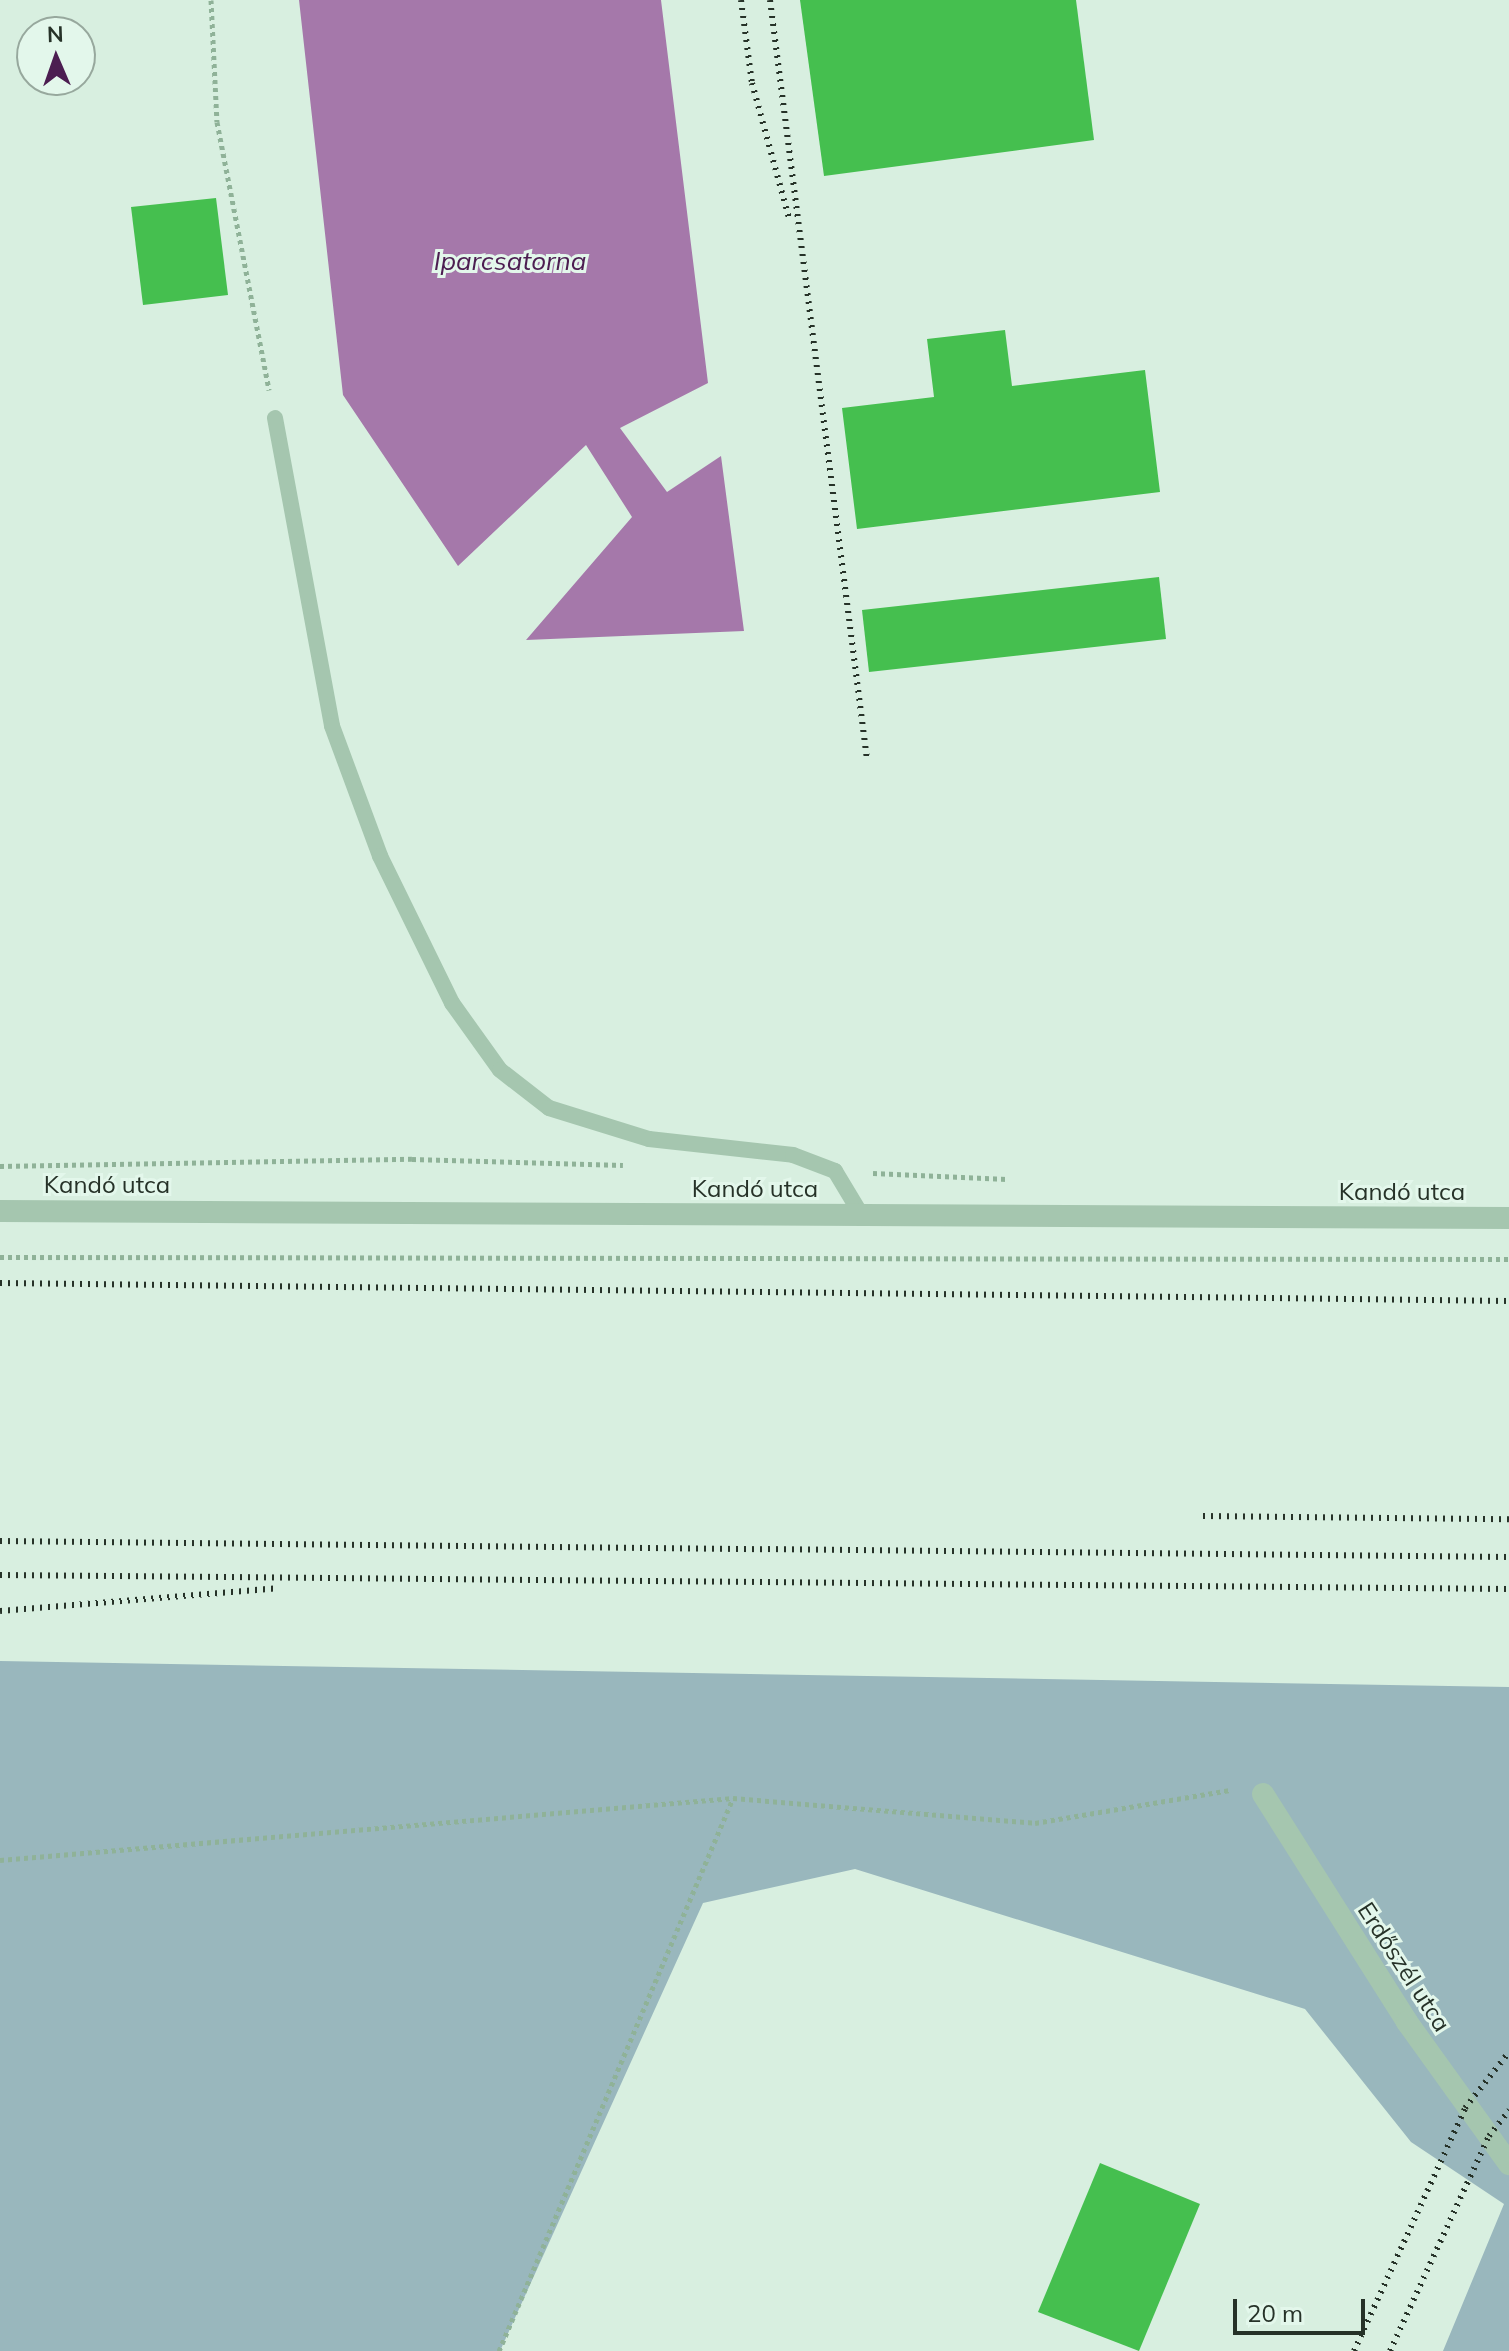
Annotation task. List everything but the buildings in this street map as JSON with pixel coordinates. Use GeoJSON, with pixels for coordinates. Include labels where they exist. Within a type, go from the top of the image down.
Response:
{"type":"FeatureCollection","features":[{"type":"Feature","properties":{"kind":"street","name":"Kandó utca"},"geometry":{"type":"LineString","coordinates":[[0,1211],[1509,1218]]}},
{"type":"Feature","properties":{"kind":"street","name":"Erdőszél utca"},"geometry":{"type":"LineString","coordinates":[[1263,1794],[1407,2022],[1509,2164]]}},
{"type":"Feature","properties":{"kind":"lane"},"geometry":{"type":"LineString","coordinates":[[275,418],[332,726],[393,882],[452,1003],[500,1070],[549,1108],[649,1139],[793,1155],[835,1171],[862,1216]]}},
{"type":"Feature","properties":{"kind":"path"},"geometry":{"type":"LineString","coordinates":[[211,0],[217,122],[275,418]]}},
{"type":"Feature","properties":{"kind":"path"},"geometry":{"type":"LineString","coordinates":[[0,1257],[1509,1259]]}},
{"type":"Feature","properties":{"kind":"path"},"geometry":{"type":"LineString","coordinates":[[0,1860],[733,1798],[1035,1823],[1215,1788],[1263,1794]]}},
{"type":"Feature","properties":{"kind":"path"},"geometry":{"type":"LineString","coordinates":[[499,2351],[733,1798]]}},
{"type":"Feature","properties":{"kind":"shaded area"},"geometry":{"type":"Polygon","coordinates":[[[0,1661],[1509,1687],[1509,2351],[1443,2351],[1504,2204],[1411,2142],[1305,2009],[855,1869],[703,1903],[500,2351],[0,2351],[0,1661]]]}},
{"type":"Feature","properties":{"kind":"water","name":"Iparcsatorna"},"geometry":{"type":"Polygon","coordinates":[[[299,0],[661,0],[708,383],[620,428],[667,492],[721,456],[744,631],[526,640],[632,517],[586,445],[458,566],[343,395],[299,0]]]}},
{"type":"Feature","properties":{"kind":"railway"},"geometry":{"type":"LineString","coordinates":[[741,0],[752,83],[789,218]]}},
{"type":"Feature","properties":{"kind":"railway"},"geometry":{"type":"LineString","coordinates":[[770,0],[867,759]]}},
{"type":"Feature","properties":{"kind":"railway"},"geometry":{"type":"LineString","coordinates":[[0,1283],[1509,1301]]}},
{"type":"Feature","properties":{"kind":"railway"},"geometry":{"type":"LineString","coordinates":[[1203,1516],[1509,1519]]}},
{"type":"Feature","properties":{"kind":"railway"},"geometry":{"type":"LineString","coordinates":[[0,1541],[1509,1557]]}},
{"type":"Feature","properties":{"kind":"railway"},"geometry":{"type":"LineString","coordinates":[[0,1575],[1509,1589]]}},
{"type":"Feature","properties":{"kind":"railway"},"geometry":{"type":"LineString","coordinates":[[0,1611],[277,1588]]}},
{"type":"Feature","properties":{"kind":"railway"},"geometry":{"type":"LineString","coordinates":[[1354,2351],[1465,2108],[1509,2052]]}},
{"type":"Feature","properties":{"kind":"railway"},"geometry":{"type":"LineString","coordinates":[[1390,2351],[1489,2136],[1509,2110]]}}]}
